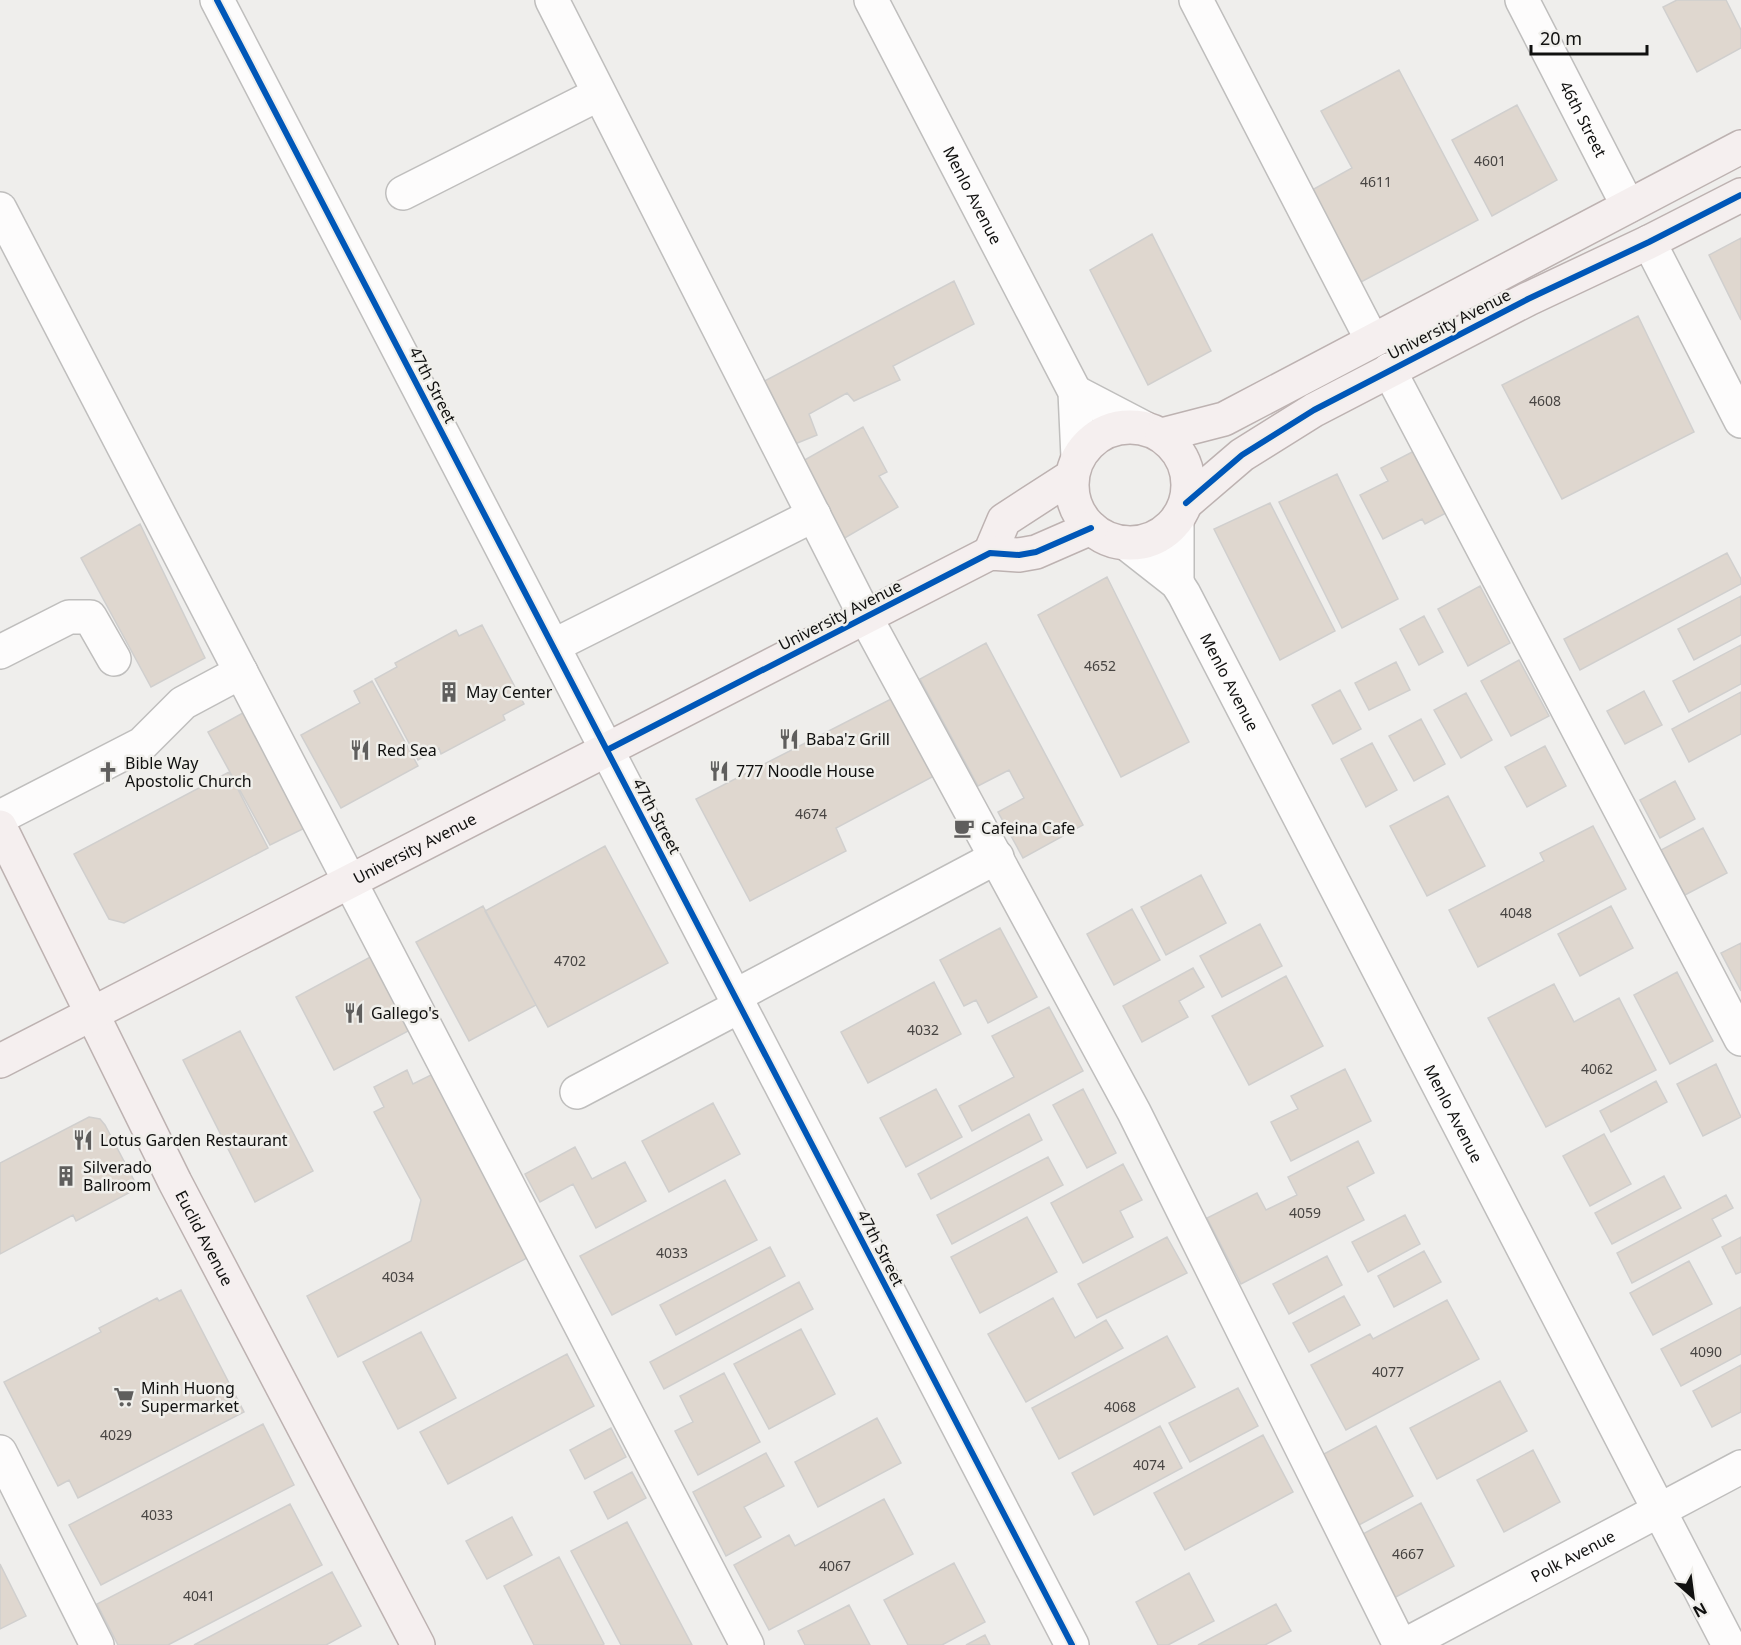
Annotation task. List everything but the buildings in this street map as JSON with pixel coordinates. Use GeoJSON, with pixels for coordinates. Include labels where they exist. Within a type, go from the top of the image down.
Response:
{"type":"FeatureCollection","features":[{"type":"Feature","properties":{"kind":"main road","name":"University Avenue"},"geometry":{"type":"LineString","coordinates":[[1153,431],[1224,419],[1741,147]]}},
{"type":"Feature","properties":{"kind":"main road","name":"University Avenue"},"geometry":{"type":"LineString","coordinates":[[1182,512],[1242,455],[1314,410],[1528,299],[1649,242],[1741,195]]}},
{"type":"Feature","properties":{"kind":"main road"},"geometry":{"type":"LineString","coordinates":[[1075,467],[1072,495],[1078,513],[1091,528],[1107,539],[1126,543],[1145,541],[1163,533],[1182,512],[1189,484],[1185,465],[1176,448],[1153,431],[1125,426],[1106,431],[1090,442],[1075,467],[1004,520],[990,553],[1019,555],[1036,552],[1091,528]]}},
{"type":"Feature","properties":{"kind":"main road","name":"University Avenue"},"geometry":{"type":"LineString","coordinates":[[0,1061],[990,553]]}},
{"type":"Feature","properties":{"kind":"main road","name":"Euclid Avenue"},"geometry":{"type":"LineString","coordinates":[[0,827],[94,1013],[175,1182],[418,1645]]}},
{"type":"Feature","properties":{"kind":"street","name":"47th Street"},"geometry":{"type":"LineString","coordinates":[[217,0],[1072,1645]]}},
{"type":"Feature","properties":{"kind":"street"},"geometry":{"type":"LineString","coordinates":[[552,0],[866,618],[1134,1112],[1400,1645]]}},
{"type":"Feature","properties":{"kind":"street","name":"Menlo Avenue"},"geometry":{"type":"LineString","coordinates":[[872,0],[1075,392],[1075,467]]}},
{"type":"Feature","properties":{"kind":"street"},"geometry":{"type":"LineString","coordinates":[[1196,0],[1372,340]]}},
{"type":"Feature","properties":{"kind":"street","name":"46th Street"},"geometry":{"type":"LineString","coordinates":[[1522,0],[1628,206]]}},
{"type":"Feature","properties":{"kind":"street"},"geometry":{"type":"LineString","coordinates":[[403,193],[599,94]]}},
{"type":"Feature","properties":{"kind":"street"},"geometry":{"type":"LineString","coordinates":[[0,209],[747,1645]]}},
{"type":"Feature","properties":{"kind":"street"},"geometry":{"type":"LineString","coordinates":[[1649,242],[1741,421]]}},
{"type":"Feature","properties":{"kind":"street"},"geometry":{"type":"LineString","coordinates":[[1389,370],[1741,1039]]}},
{"type":"Feature","properties":{"kind":"street"},"geometry":{"type":"LineString","coordinates":[[1075,392],[1153,431]]}},
{"type":"Feature","properties":{"kind":"street","name":"Menlo Avenue"},"geometry":{"type":"LineString","coordinates":[[1177,583],[1182,512]]}},
{"type":"Feature","properties":{"kind":"street"},"geometry":{"type":"LineString","coordinates":[[553,646],[814,515]]}},
{"type":"Feature","properties":{"kind":"street","name":"Menlo Avenue"},"geometry":{"type":"LineString","coordinates":[[1126,543],[1177,583],[1729,1645]]}},
{"type":"Feature","properties":{"kind":"street"},"geometry":{"type":"LineString","coordinates":[[0,652],[69,617],[90,617],[114,659]]}},
{"type":"Feature","properties":{"kind":"street"},"geometry":{"type":"LineString","coordinates":[[0,817],[141,744],[183,703],[241,672]]}},
{"type":"Feature","properties":{"kind":"street"},"geometry":{"type":"LineString","coordinates":[[577,1092],[997,858]]}},
{"type":"Feature","properties":{"kind":"street"},"geometry":{"type":"LineString","coordinates":[[0,1452],[97,1645]]}},
{"type":"Feature","properties":{"kind":"street","name":"Polk Avenue"},"geometry":{"type":"LineString","coordinates":[[1405,1645],[1741,1467]]}},
{"type":"Feature","properties":{"kind":"cycle path"},"geometry":{"type":"LineString","coordinates":[[217,0],[1072,1645]]}},
{"type":"Feature","properties":{"kind":"cycle path"},"geometry":{"type":"LineString","coordinates":[[1186,503],[1242,455],[1314,410],[1528,299],[1649,242],[1741,195]]}},
{"type":"Feature","properties":{"kind":"cycle path"},"geometry":{"type":"LineString","coordinates":[[607,750],[990,553],[1019,555],[1036,552],[1091,528]]}},
{"type":"Feature","properties":{"kind":"place","name":"May Center"},"geometry":{"type":"Point","coordinates":[449,692]}},
{"type":"Feature","properties":{"kind":"place","name":"Baba'z Grill"},"geometry":{"type":"Point","coordinates":[789,739]}},
{"type":"Feature","properties":{"kind":"place","name":"Red Sea"},"geometry":{"type":"Point","coordinates":[360,750]}},
{"type":"Feature","properties":{"kind":"place","name":"777 Noodle House"},"geometry":{"type":"Point","coordinates":[719,771]}},
{"type":"Feature","properties":{"kind":"place","name":"Bible Way Apostolic Church"},"geometry":{"type":"Point","coordinates":[108,772]}},
{"type":"Feature","properties":{"kind":"place","name":"Cafeina Cafe"},"geometry":{"type":"Point","coordinates":[964,828]}},
{"type":"Feature","properties":{"kind":"place","name":"Gallego's"},"geometry":{"type":"Point","coordinates":[354,1013]}},
{"type":"Feature","properties":{"kind":"place","name":"Lotus Garden Restaurant"},"geometry":{"type":"Point","coordinates":[83,1140]}},
{"type":"Feature","properties":{"kind":"place","name":"Silverado Ballroom"},"geometry":{"type":"Point","coordinates":[66,1176]}},
{"type":"Feature","properties":{"kind":"place","name":"Minh Huong Supermarket"},"geometry":{"type":"Point","coordinates":[124,1397]}}]}
